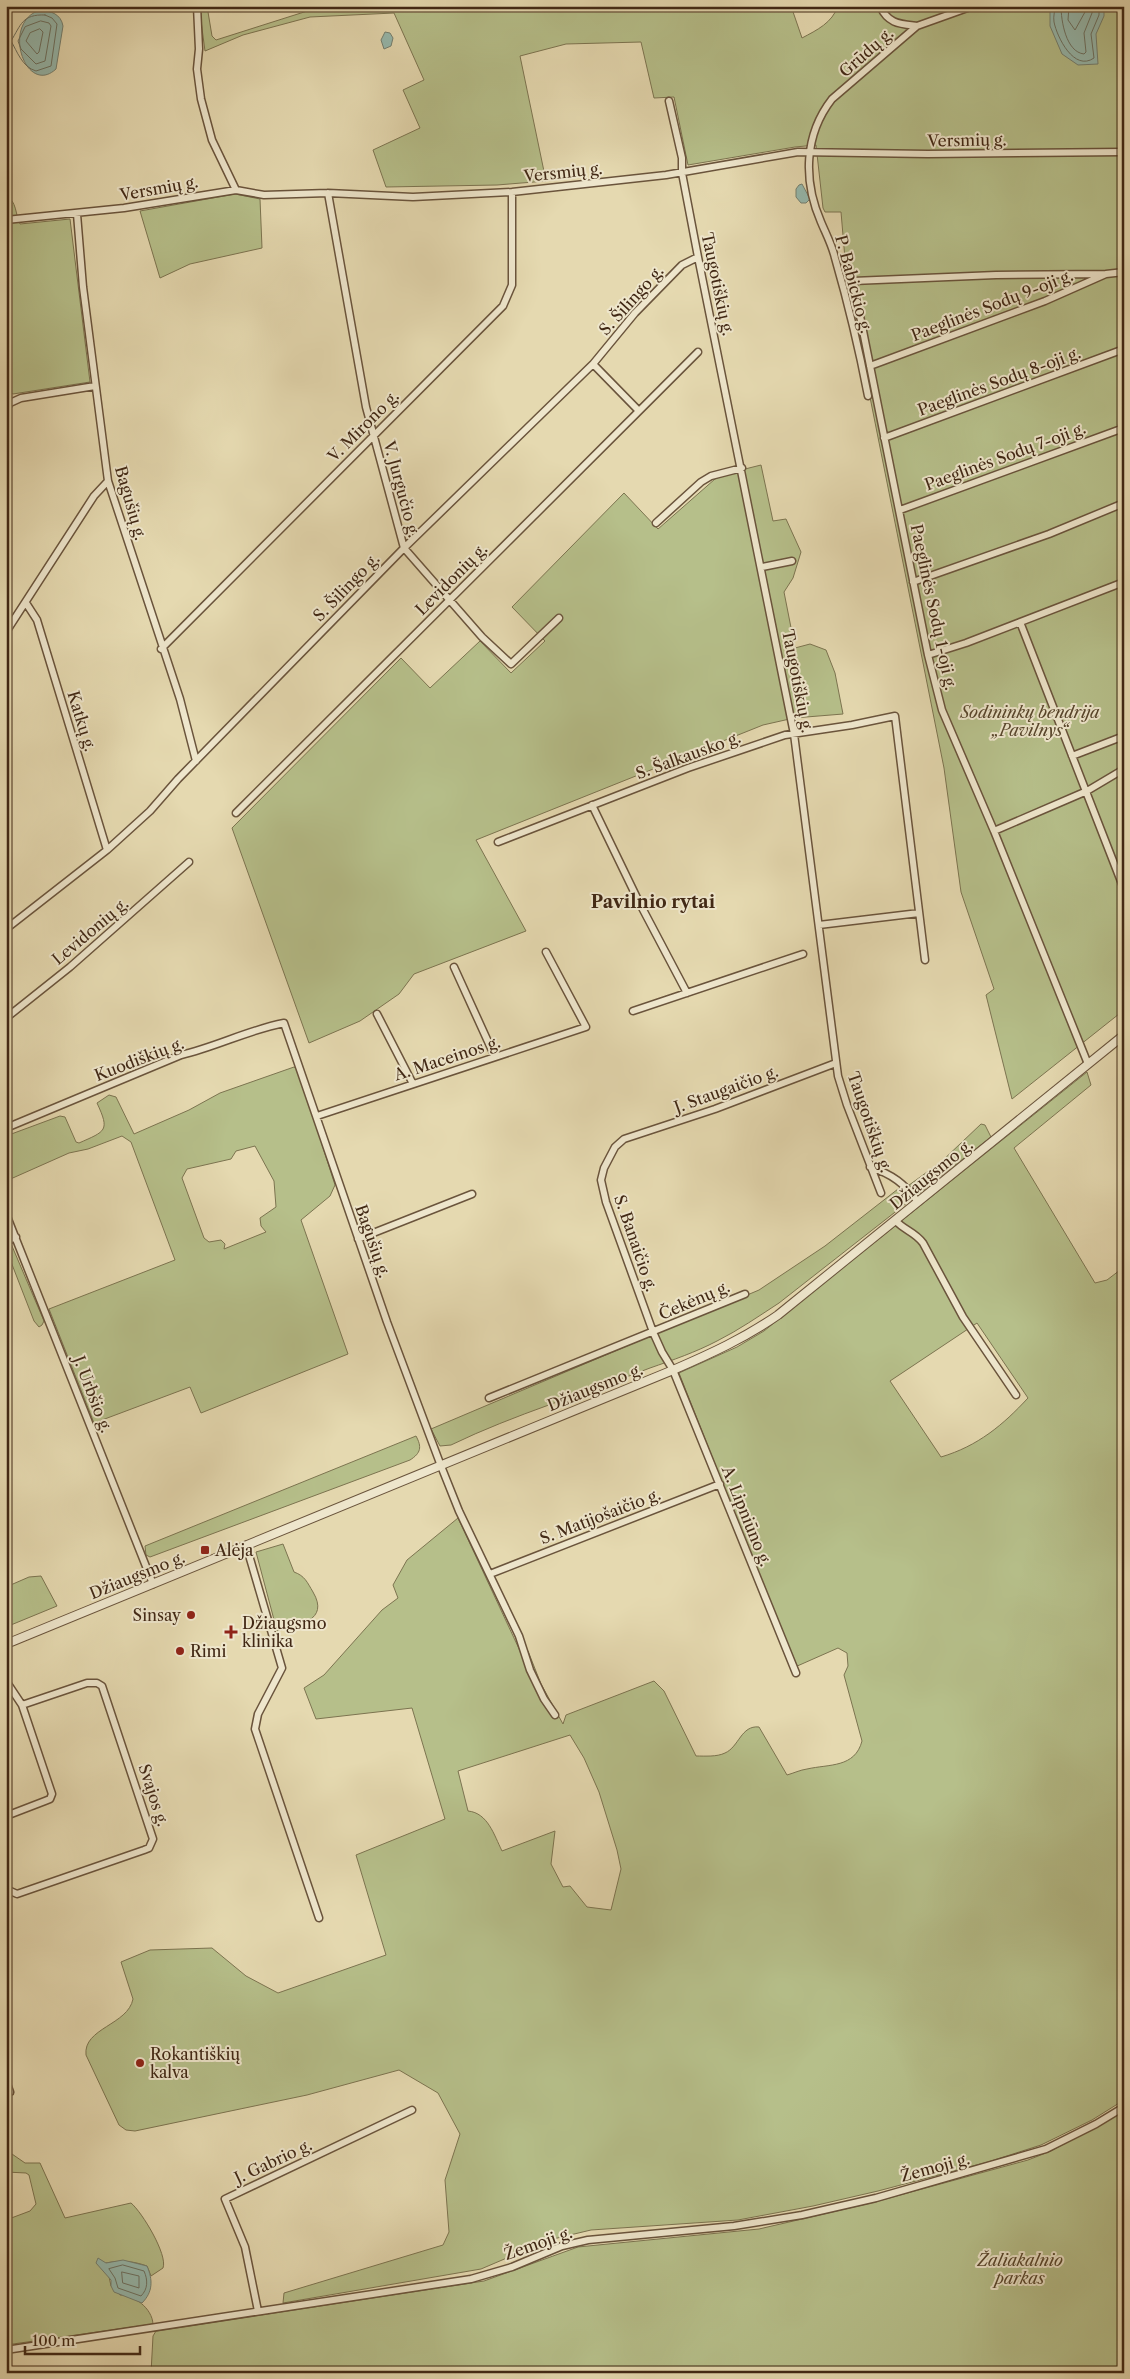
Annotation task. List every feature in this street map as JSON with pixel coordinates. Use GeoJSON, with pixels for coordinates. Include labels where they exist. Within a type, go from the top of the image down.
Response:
{"type":"FeatureCollection","features":[{"type":"Feature","properties":{"kind":"street"},"geometry":{"type":"LineString","coordinates":[[197,6],[199,49],[197,69],[201,99],[212,140],[236,190]]}},
{"type":"Feature","properties":{"kind":"street"},"geometry":{"type":"LineString","coordinates":[[880,6],[888,20],[917,26]]}},
{"type":"Feature","properties":{"kind":"street","name":"Grūdų g."},"geometry":{"type":"LineString","coordinates":[[809,152],[810,143],[819,119],[832,99],[917,26],[972,6]]}},
{"type":"Feature","properties":{"kind":"street","name":"Taugotiškių g."},"geometry":{"type":"LineString","coordinates":[[669,101],[682,158],[682,173],[698,257],[762,567],[794,734],[836,1063],[847,1105],[881,1193]]}},
{"type":"Feature","properties":{"kind":"street","name":"Versmių g."},"geometry":{"type":"LineString","coordinates":[[6,220],[77,214],[236,190],[264,195],[328,193],[421,196],[512,192],[682,173],[782,154],[809,152],[826,154],[928,154],[1124,152]]}},
{"type":"Feature","properties":{"kind":"street","name":"P. Babickio g."},"geometry":{"type":"LineString","coordinates":[[809,152],[809,174],[816,208],[835,257],[868,396]]}},
{"type":"Feature","properties":{"kind":"street","name":"V. Mirono g."},"geometry":{"type":"LineString","coordinates":[[161,649],[495,316],[508,298],[512,285],[512,192]]}},
{"type":"Feature","properties":{"kind":"street","name":"V. Jurgučio g."},"geometry":{"type":"LineString","coordinates":[[328,193],[366,407],[404,548],[482,637],[511,664],[558,618]]}},
{"type":"Feature","properties":{"kind":"street","name":"Bagušių g."},"geometry":{"type":"LineString","coordinates":[[77,214],[83,287],[108,481],[161,649],[180,699],[196,761]]}},
{"type":"Feature","properties":{"kind":"street","name":"S. Šilingo g."},"geometry":{"type":"LineString","coordinates":[[6,929],[107,850],[150,811],[196,761],[404,548],[593,364],[634,313],[682,265],[698,257]]}},
{"type":"Feature","properties":{"kind":"street","name":"Paeglinės Sodų 9-oji g."},"geometry":{"type":"LineString","coordinates":[[870,366],[1045,301],[1106,274],[1124,272]]}},
{"type":"Feature","properties":{"kind":"street","name":"Paeglinės Sodų 1-oji g."},"geometry":{"type":"LineString","coordinates":[[1088,1064],[994,830],[942,710],[928,655],[853,281],[996,275],[1106,274]]}},
{"type":"Feature","properties":{"kind":"street","name":"Paeglinės Sodų 8-oji g."},"geometry":{"type":"LineString","coordinates":[[884,438],[1124,349]]}},
{"type":"Feature","properties":{"kind":"street","name":"Levidonių g."},"geometry":{"type":"LineString","coordinates":[[236,813],[698,352]]}},
{"type":"Feature","properties":{"kind":"street"},"geometry":{"type":"LineString","coordinates":[[593,364],[639,411]]}},
{"type":"Feature","properties":{"kind":"street"},"geometry":{"type":"LineString","coordinates":[[6,409],[10,403],[21,398],[95,386]]}},
{"type":"Feature","properties":{"kind":"street"},"geometry":{"type":"LineString","coordinates":[[1124,419],[1121,429],[1124,436]]}},
{"type":"Feature","properties":{"kind":"street","name":"Paeglinės Sodų 7-oji g."},"geometry":{"type":"LineString","coordinates":[[900,510],[1121,429]]}},
{"type":"Feature","properties":{"kind":"street"},"geometry":{"type":"LineString","coordinates":[[656,523],[701,482],[719,474],[742,468]]}},
{"type":"Feature","properties":{"kind":"street"},"geometry":{"type":"LineString","coordinates":[[6,632],[94,496],[108,481]]}},
{"type":"Feature","properties":{"kind":"street"},"geometry":{"type":"LineString","coordinates":[[913,582],[1012,548],[1124,503]]}},
{"type":"Feature","properties":{"kind":"street"},"geometry":{"type":"LineString","coordinates":[[762,567],[792,561]]}},
{"type":"Feature","properties":{"kind":"street"},"geometry":{"type":"LineString","coordinates":[[928,655],[966,643],[1124,582]]}},
{"type":"Feature","properties":{"kind":"street","name":"Katkų g."},"geometry":{"type":"LineString","coordinates":[[26,603],[37,620],[107,850]]}},
{"type":"Feature","properties":{"kind":"street"},"geometry":{"type":"LineString","coordinates":[[1020,622],[1072,756],[1088,791],[1124,888]]}},
{"type":"Feature","properties":{"kind":"street","name":"S. Šalkausko g."},"geometry":{"type":"LineString","coordinates":[[498,842],[688,768],[794,734],[895,716],[919,913]]}},
{"type":"Feature","properties":{"kind":"street"},"geometry":{"type":"LineString","coordinates":[[1072,756],[1124,736]]}},
{"type":"Feature","properties":{"kind":"street"},"geometry":{"type":"LineString","coordinates":[[994,830],[1088,791],[1124,769]]}},
{"type":"Feature","properties":{"kind":"street"},"geometry":{"type":"LineString","coordinates":[[592,805],[639,902],[687,993]]}},
{"type":"Feature","properties":{"kind":"street","name":"Levidonių g."},"geometry":{"type":"LineString","coordinates":[[6,1018],[70,967],[189,862]]}},
{"type":"Feature","properties":{"kind":"street"},"geometry":{"type":"LineString","coordinates":[[819,925],[919,913],[925,960]]}},
{"type":"Feature","properties":{"kind":"street","name":"A. Maceinos g."},"geometry":{"type":"LineString","coordinates":[[317,1116],[586,1027],[546,952]]}},
{"type":"Feature","properties":{"kind":"street"},"geometry":{"type":"LineString","coordinates":[[632,1011],[803,954]]}},
{"type":"Feature","properties":{"kind":"street"},"geometry":{"type":"LineString","coordinates":[[454,967],[495,1057]]}},
{"type":"Feature","properties":{"kind":"street"},"geometry":{"type":"LineString","coordinates":[[377,1014],[413,1084]]}},
{"type":"Feature","properties":{"kind":"street","name":"Bagušių g."},"geometry":{"type":"LineString","coordinates":[[284,1023],[358,1239],[441,1466],[459,1511],[519,1636],[530,1670],[544,1699],[555,1715]]}},
{"type":"Feature","properties":{"kind":"street","name":"Kuodiškių g."},"geometry":{"type":"LineString","coordinates":[[6,1128],[181,1055],[207,1049],[284,1023]]}},
{"type":"Feature","properties":{"kind":"street","name":"Džiaugsmo g."},"geometry":{"type":"LineString","coordinates":[[6,1644],[673,1370],[725,1348],[755,1332],[1124,1035]]}},
{"type":"Feature","properties":{"kind":"street","name":"J. Staugaičio g."},"geometry":{"type":"LineString","coordinates":[[624,1139],[715,1109],[836,1063]]}},
{"type":"Feature","properties":{"kind":"street","name":"S. Banaičio g."},"geometry":{"type":"LineString","coordinates":[[624,1139],[611,1154],[601,1180],[606,1202],[653,1332],[673,1370]]}},
{"type":"Feature","properties":{"kind":"street"},"geometry":{"type":"LineString","coordinates":[[870,1167],[885,1172],[904,1184],[918,1202]]}},
{"type":"Feature","properties":{"kind":"street"},"geometry":{"type":"LineString","coordinates":[[358,1239],[472,1194]]}},
{"type":"Feature","properties":{"kind":"street","name":"J. Urbšio g."},"geometry":{"type":"LineString","coordinates":[[6,1214],[153,1584]]}},
{"type":"Feature","properties":{"kind":"street"},"geometry":{"type":"LineString","coordinates":[[896,1220],[901,1226],[918,1236],[923,1243],[963,1317],[1016,1395]]}},
{"type":"Feature","properties":{"kind":"street"},"geometry":{"type":"LineString","coordinates":[[6,1241],[16,1237]]}},
{"type":"Feature","properties":{"kind":"street","name":"Čekėnų g."},"geometry":{"type":"LineString","coordinates":[[653,1332],[745,1294]]}},
{"type":"Feature","properties":{"kind":"street"},"geometry":{"type":"LineString","coordinates":[[489,1398],[653,1332]]}},
{"type":"Feature","properties":{"kind":"street","name":"A. Lipniūno g."},"geometry":{"type":"LineString","coordinates":[[673,1370],[796,1672]]}},
{"type":"Feature","properties":{"kind":"street","name":"S. Matijošaičio g."},"geometry":{"type":"LineString","coordinates":[[490,1574],[720,1484]]}},
{"type":"Feature","properties":{"kind":"street"},"geometry":{"type":"LineString","coordinates":[[246,1546],[282,1668],[258,1714],[255,1729],[319,1918]]}},
{"type":"Feature","properties":{"kind":"street"},"geometry":{"type":"LineString","coordinates":[[6,1681],[22,1705],[52,1794],[50,1799],[6,1816]]}},
{"type":"Feature","properties":{"kind":"street","name":"Svajos g."},"geometry":{"type":"LineString","coordinates":[[6,1889],[18,1894],[149,1848],[153,1839],[102,1686],[97,1683],[87,1683],[22,1705]]}},
{"type":"Feature","properties":{"kind":"street"},"geometry":{"type":"LineString","coordinates":[[6,2082],[10,2092],[6,2094]]}},
{"type":"Feature","properties":{"kind":"street","name":"Žemoji g."},"geometry":{"type":"LineString","coordinates":[[6,2350],[471,2279],[512,2267],[562,2246],[588,2240],[734,2226],[802,2215],[867,2200],[1046,2150],[1124,2107]]}},
{"type":"Feature","properties":{"kind":"street","name":"J. Gabrio g."},"geometry":{"type":"LineString","coordinates":[[258,2311],[246,2247],[224,2199],[412,2110]]}},
{"type":"Feature","properties":{"kind":"green space","name":"Sodininkų bendrija „Pavilnys“"},"geometry":{"type":"Polygon","coordinates":[[[199,6],[207,6],[212,36],[216,40],[323,6],[791,6],[802,38],[828,21],[838,6],[1124,6],[1124,1010],[1012,1099],[986,995],[994,989],[961,892],[944,768],[847,282],[841,212],[825,212],[823,208],[816,145],[688,165],[674,97],[654,98],[641,42],[566,44],[520,56],[546,181],[497,185],[386,187],[373,150],[420,128],[403,90],[424,80],[394,13],[310,17],[243,35],[205,51],[199,6]]]}},
{"type":"Feature","properties":{"kind":"green space"},"geometry":{"type":"Polygon","coordinates":[[[235,194],[260,199],[262,248],[190,264],[160,278],[140,211],[235,194]]]}},
{"type":"Feature","properties":{"kind":"green space"},"geometry":{"type":"Polygon","coordinates":[[[6,196],[14,204],[20,224],[70,219],[90,382],[13,394],[6,390],[6,196]]]}},
{"type":"Feature","properties":{"kind":"green space"},"geometry":{"type":"Polygon","coordinates":[[[761,465],[773,521],[786,519],[801,552],[793,578],[784,592],[795,648],[810,644],[826,650],[835,673],[843,714],[794,718],[763,725],[476,840],[526,931],[414,974],[399,994],[360,1021],[309,1043],[232,828],[401,658],[430,688],[480,641],[511,673],[545,641],[512,607],[624,493],[658,529],[715,479],[725,474],[761,465]]]}},
{"type":"Feature","properties":{"kind":"green space"},"geometry":{"type":"Polygon","coordinates":[[[294,1067],[298,1069],[335,1185],[330,1196],[301,1220],[348,1354],[201,1413],[190,1387],[94,1423],[49,1309],[175,1260],[131,1142],[122,1136],[88,1149],[69,1153],[6,1181],[6,1136],[60,1116],[65,1117],[76,1142],[79,1143],[95,1136],[103,1129],[103,1119],[97,1103],[109,1095],[116,1097],[134,1134],[189,1110],[220,1093],[294,1067]],[[255,1146],[236,1151],[231,1159],[187,1169],[182,1178],[204,1238],[209,1242],[221,1240],[225,1244],[224,1249],[266,1232],[261,1226],[260,1218],[276,1207],[274,1181],[255,1146]]]}},
{"type":"Feature","properties":{"kind":"green space"},"geometry":{"type":"Polygon","coordinates":[[[1087,1072],[1091,1085],[1014,1148],[1095,1283],[1107,1280],[1124,1267],[1124,2100],[1092,2120],[1041,2145],[988,2162],[878,2191],[813,2206],[738,2220],[591,2230],[549,2240],[481,2269],[283,2303],[284,2293],[443,2245],[449,2232],[445,2180],[460,2134],[438,2093],[399,2070],[307,2095],[135,2131],[126,2130],[119,2125],[86,2055],[87,2046],[91,2039],[123,2015],[133,1999],[121,1962],[150,1950],[212,1948],[246,1976],[278,1993],[386,1955],[356,1855],[445,1819],[412,1708],[316,1719],[304,1688],[324,1675],[382,1610],[398,1598],[393,1585],[407,1560],[458,1518],[521,1653],[528,1651],[541,1684],[563,1724],[566,1715],[654,1681],[664,1691],[696,1756],[715,1756],[725,1753],[734,1746],[748,1729],[759,1727],[787,1775],[804,1769],[840,1763],[854,1756],[859,1750],[862,1741],[844,1675],[848,1666],[847,1653],[838,1648],[795,1667],[679,1373],[737,1347],[764,1331],[1087,1072]],[[977,1323],[890,1381],[941,1457],[967,1447],[989,1434],[1028,1398],[977,1323]],[[570,1735],[458,1771],[468,1811],[481,1816],[485,1820],[502,1851],[555,1831],[551,1864],[563,1887],[570,1886],[587,1907],[611,1910],[621,1869],[617,1850],[599,1792],[584,1758],[570,1735]]]}},
{"type":"Feature","properties":{"kind":"green space"},"geometry":{"type":"Polygon","coordinates":[[[981,1124],[985,1125],[991,1137],[779,1303],[749,1323],[709,1345],[684,1356],[525,1414],[451,1445],[440,1446],[431,1429],[759,1290],[825,1246],[898,1189],[905,1188],[941,1162],[981,1124]]]}},
{"type":"Feature","properties":{"kind":"green space"},"geometry":{"type":"Polygon","coordinates":[[[6,1232],[44,1321],[39,1327],[34,1321],[6,1249],[6,1232]]]}},
{"type":"Feature","properties":{"kind":"green space"},"geometry":{"type":"Polygon","coordinates":[[[416,1436],[420,1447],[416,1455],[410,1460],[150,1557],[146,1555],[145,1546],[416,1436]]]}},
{"type":"Feature","properties":{"kind":"green space"},"geometry":{"type":"Polygon","coordinates":[[[283,1544],[294,1572],[303,1577],[313,1592],[318,1609],[315,1616],[302,1624],[277,1631],[256,1552],[283,1544]]]}},
{"type":"Feature","properties":{"kind":"green space"},"geometry":{"type":"Polygon","coordinates":[[[41,1576],[57,1606],[6,1627],[6,1587],[29,1577],[41,1576]]]}},
{"type":"Feature","properties":{"kind":"green space","name":"Žaliakalnio parkas"},"geometry":{"type":"Polygon","coordinates":[[[1124,2111],[1124,2373],[151,2373],[153,2336],[156,2331],[484,2281],[578,2247],[759,2229],[871,2203],[1028,2160],[1051,2151],[1124,2111]]]}},
{"type":"Feature","properties":{"kind":"green space"},"geometry":{"type":"Polygon","coordinates":[[[6,2153],[12,2154],[25,2163],[40,2163],[65,2218],[131,2203],[136,2208],[158,2244],[164,2262],[163,2268],[151,2276],[147,2266],[142,2264],[122,2261],[106,2263],[111,2286],[120,2295],[131,2297],[146,2308],[153,2324],[6,2345],[6,2220],[30,2211],[36,2204],[29,2175],[26,2173],[6,2172],[6,2153]]]}},
{"type":"Feature","properties":{"kind":"water"},"geometry":{"type":"Polygon","coordinates":[[[1050,6],[1104,6],[1104,16],[1096,34],[1098,64],[1078,65],[1062,54],[1050,26],[1050,6]]]}},
{"type":"Feature","properties":{"kind":"water"},"geometry":{"type":"Polygon","coordinates":[[[40,10],[48,11],[58,16],[63,26],[56,69],[45,75],[35,73],[27,66],[22,55],[20,42],[21,29],[28,17],[40,10]]]}},
{"type":"Feature","properties":{"kind":"water"},"geometry":{"type":"Polygon","coordinates":[[[385,32],[390,33],[393,38],[391,46],[384,49],[381,40],[385,32]]]}},
{"type":"Feature","properties":{"kind":"water"},"geometry":{"type":"Polygon","coordinates":[[[802,184],[810,199],[806,203],[801,203],[796,197],[796,189],[802,184]]]}},
{"type":"Feature","properties":{"kind":"water"},"geometry":{"type":"Polygon","coordinates":[[[98,2258],[106,2263],[123,2260],[147,2266],[151,2286],[146,2299],[142,2303],[114,2292],[111,2280],[96,2263],[98,2258]]]}},
{"type":"Feature","properties":{"kind":"place","name":"Alėja"},"geometry":{"type":"Point","coordinates":[205,1550]}},
{"type":"Feature","properties":{"kind":"place","name":"Sinsay"},"geometry":{"type":"Point","coordinates":[191,1615]}},
{"type":"Feature","properties":{"kind":"place","name":"Džiaugsmo klinika"},"geometry":{"type":"Point","coordinates":[231,1632]}},
{"type":"Feature","properties":{"kind":"place","name":"Rimi"},"geometry":{"type":"Point","coordinates":[180,1651]}},
{"type":"Feature","properties":{"kind":"place","name":"Rokantiškių kalva"},"geometry":{"type":"Point","coordinates":[140,2063]}},
{"type":"Feature","properties":{"kind":"district","name":"Pavilnio rytai"},"geometry":{"type":"Point","coordinates":[653,902]}}]}
